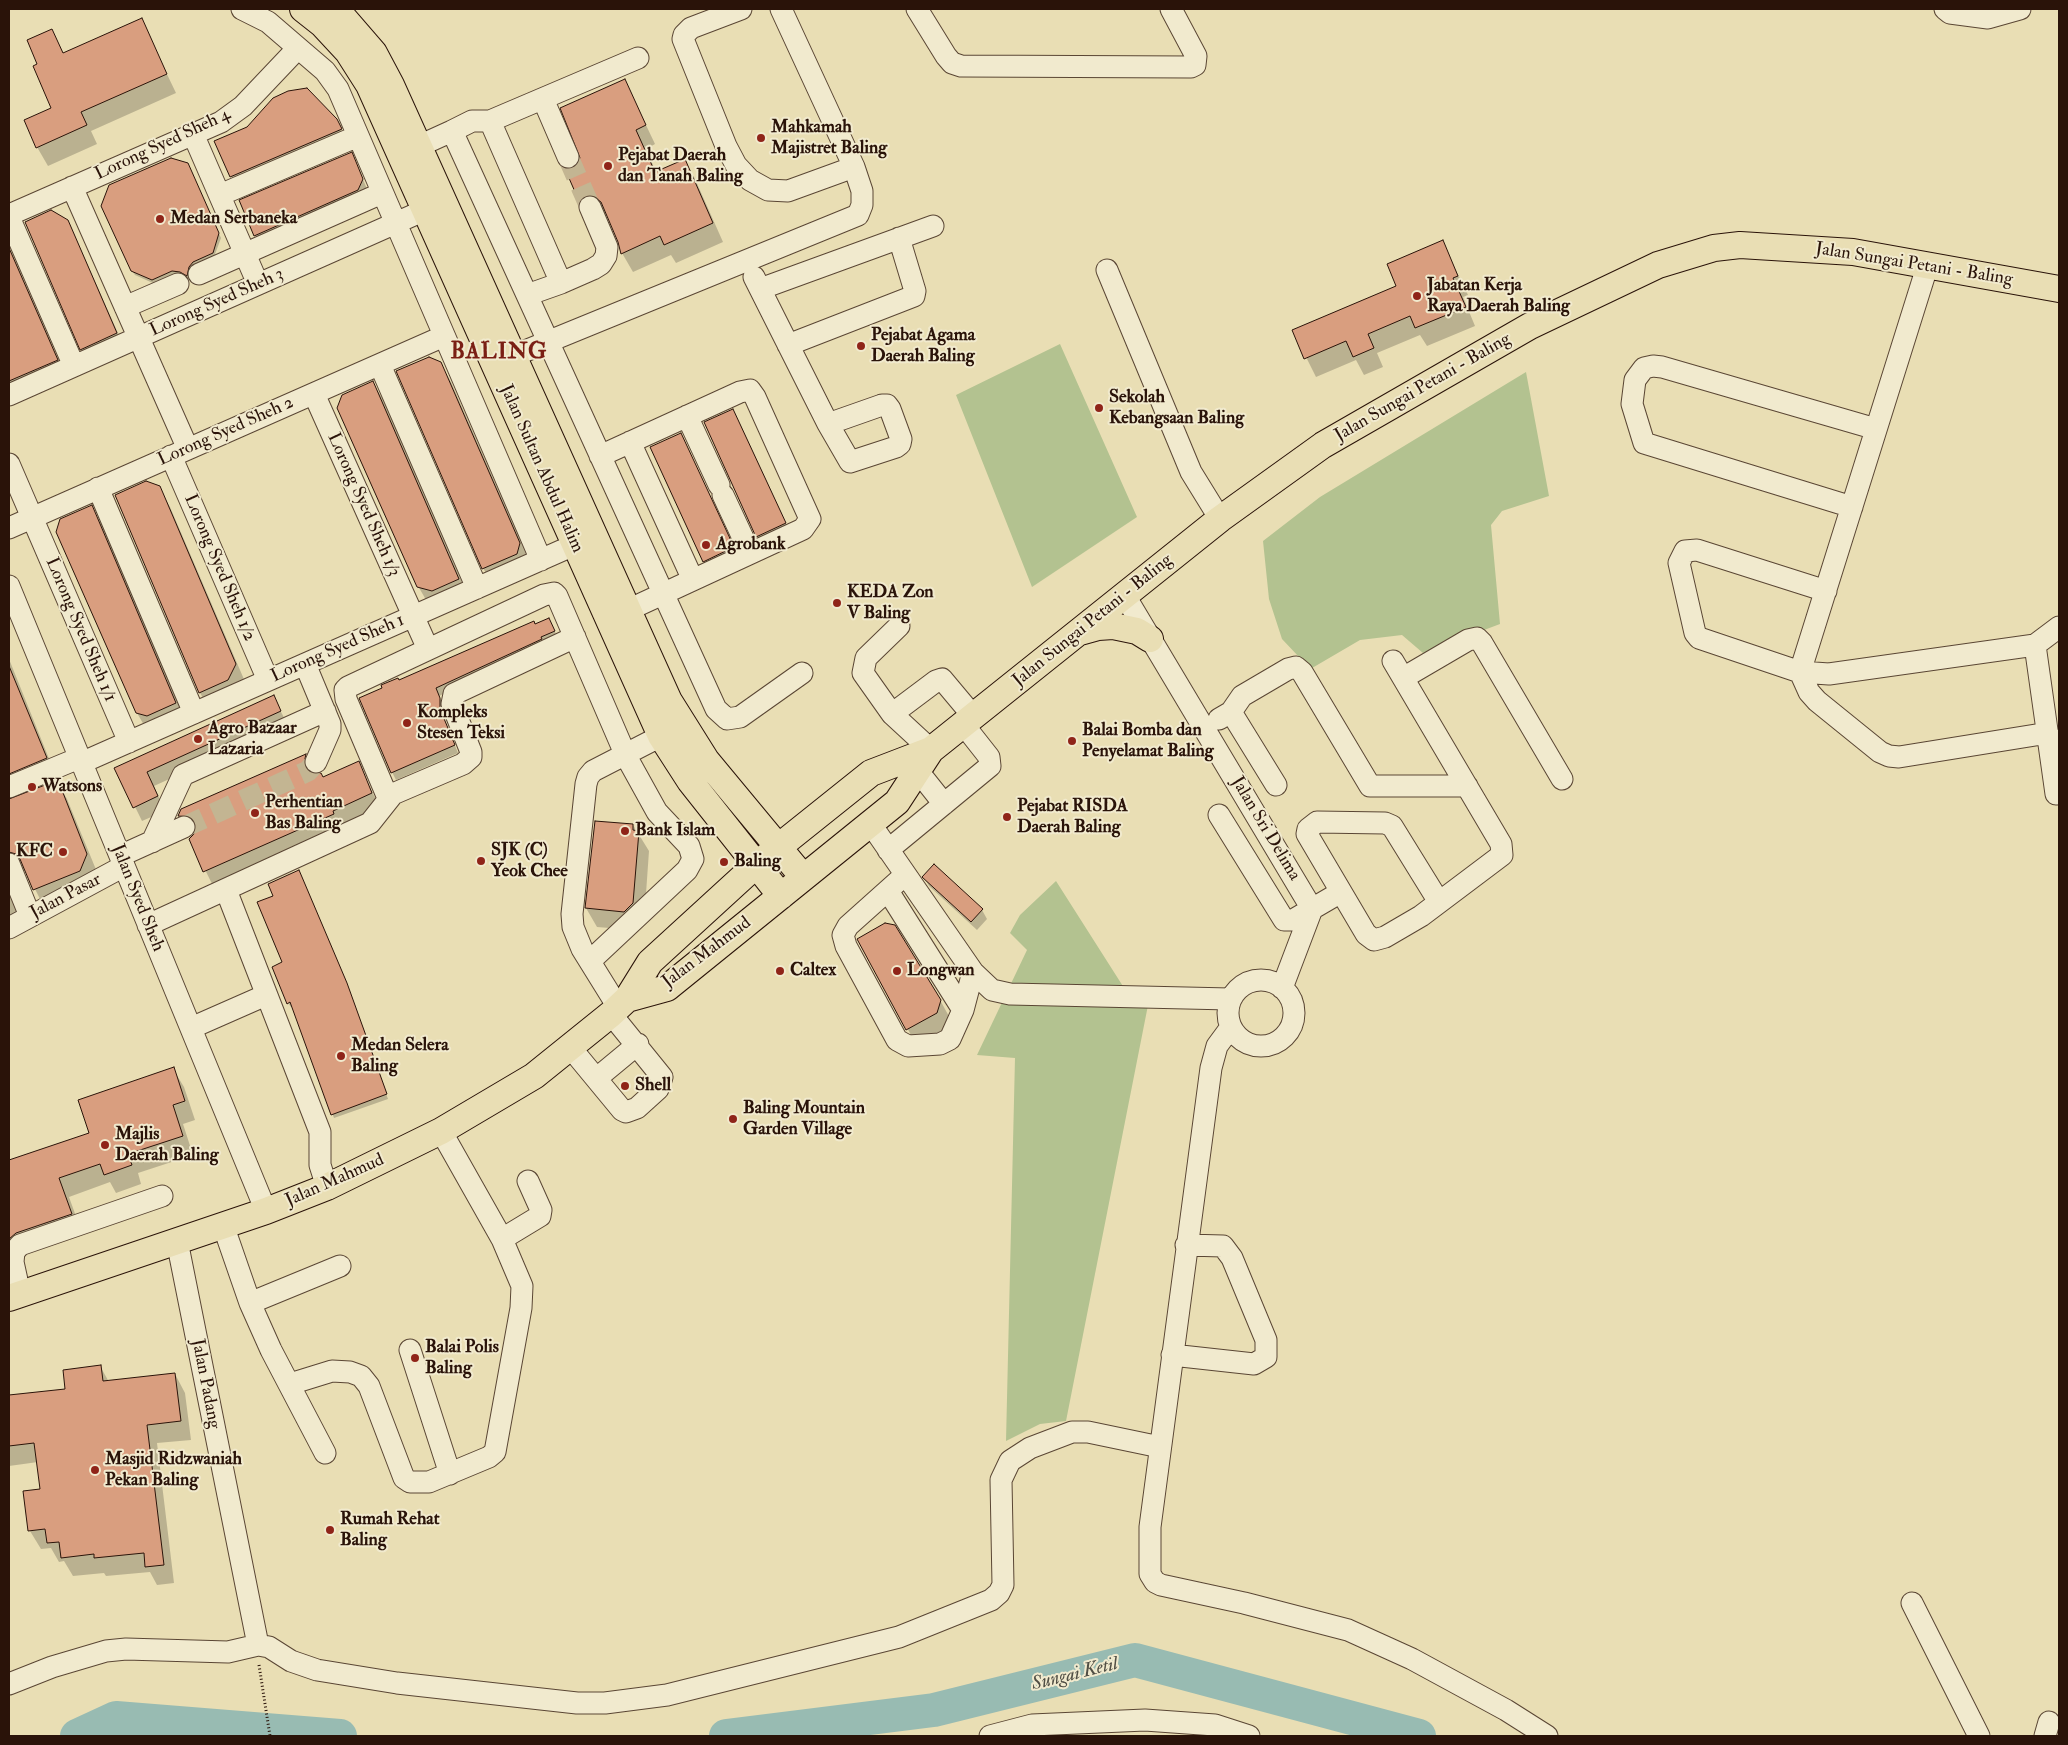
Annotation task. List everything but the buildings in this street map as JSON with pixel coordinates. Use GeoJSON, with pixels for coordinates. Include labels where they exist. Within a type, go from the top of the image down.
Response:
{"type":"FeatureCollection","features":[{"type":"Feature","properties":{"kind":"main road","name":"Jalan Sultan Abdul Halim"},"geometry":{"type":"LineString","coordinates":[[303,9],[322,24],[348,52],[369,85],[425,210],[585,540],[628,610],[669,701],[706,760],[804,877]]}},
{"type":"Feature","properties":{"kind":"main road","name":"Jalan Sultan Abdul Halim"},"geometry":{"type":"LineString","coordinates":[[336,9],[374,53],[419,146],[514,356],[661,736],[690,780],[780,896]]}},
{"type":"Feature","properties":{"kind":"main road","name":"Jalan Sungai Petani - Baling"},"geometry":{"type":"LineString","coordinates":[[780,896],[897,802],[924,760],[968,720],[1220,518],[1307,456],[1372,416],[1530,326],[1658,265],[1714,248],[1740,245],[1854,252],[2059,289]]}},
{"type":"Feature","properties":{"kind":"main road"},"geometry":{"type":"LineString","coordinates":[[1079,632],[1098,627],[1113,626],[1137,631],[1150,639]]}},
{"type":"Feature","properties":{"kind":"main road","name":"Jalan Sungai Petani - Baling"},"geometry":{"type":"LineString","coordinates":[[756,865],[871,773],[924,760]]}},
{"type":"Feature","properties":{"kind":"main road"},"geometry":{"type":"LineString","coordinates":[[715,902],[728,873],[733,853],[732,834]]}},
{"type":"Feature","properties":{"kind":"main road","name":"Jalan Mahmud"},"geometry":{"type":"LineString","coordinates":[[14,1296],[266,1211],[327,1187],[441,1131],[534,1076],[619,1007],[650,962],[756,865]]}},
{"type":"Feature","properties":{"kind":"main road","name":"Jalan Mahmud"},"geometry":{"type":"LineString","coordinates":[[619,1007],[667,988],[780,896]]}},
{"type":"Feature","properties":{"kind":"street"},"geometry":{"type":"LineString","coordinates":[[242,9],[268,22],[325,71],[338,89],[540,560]]}},
{"type":"Feature","properties":{"kind":"street"},"geometry":{"type":"LineString","coordinates":[[741,9],[692,28],[684,35],[726,146],[736,165],[750,180],[768,190],[788,191],[854,167]]}},
{"type":"Feature","properties":{"kind":"street"},"geometry":{"type":"LineString","coordinates":[[514,356],[852,219],[861,210],[862,191],[854,167],[781,9]]}},
{"type":"Feature","properties":{"kind":"street"},"geometry":{"type":"LineString","coordinates":[[917,9],[946,56],[952,63],[961,66],[1191,68],[1195,65],[1196,56],[1170,9]]}},
{"type":"Feature","properties":{"kind":"street"},"geometry":{"type":"LineString","coordinates":[[1945,9],[1950,13],[1988,18],[2020,9]]}},
{"type":"Feature","properties":{"kind":"street","name":"Lorong Syed Sheh 4"},"geometry":{"type":"LineString","coordinates":[[9,216],[221,122],[243,106],[298,48]]}},
{"type":"Feature","properties":{"kind":"street"},"geometry":{"type":"LineString","coordinates":[[419,146],[472,121],[490,121],[638,58]]}},
{"type":"Feature","properties":{"kind":"street"},"geometry":{"type":"LineString","coordinates":[[542,99],[568,157]]}},
{"type":"Feature","properties":{"kind":"street"},"geometry":{"type":"LineString","coordinates":[[490,121],[561,283]]}},
{"type":"Feature","properties":{"kind":"street"},"geometry":{"type":"LineString","coordinates":[[452,131],[716,709],[721,716],[727,719],[740,717],[802,673]]}},
{"type":"Feature","properties":{"kind":"street"},"geometry":{"type":"LineString","coordinates":[[193,134],[258,284]]}},
{"type":"Feature","properties":{"kind":"street"},"geometry":{"type":"LineString","coordinates":[[220,196],[358,136]]}},
{"type":"Feature","properties":{"kind":"street","name":"Lorong Syed Sheh 1/2"},"geometry":{"type":"LineString","coordinates":[[72,187],[138,338],[180,453],[268,680]]}},
{"type":"Feature","properties":{"kind":"street"},"geometry":{"type":"LineString","coordinates":[[199,274],[382,193]]}},
{"type":"Feature","properties":{"kind":"street"},"geometry":{"type":"LineString","coordinates":[[527,295],[561,283],[601,264],[606,256],[607,247],[590,207]]}},
{"type":"Feature","properties":{"kind":"street","name":"Lorong Syed Sheh 3"},"geometry":{"type":"LineString","coordinates":[[9,395],[425,210]]}},
{"type":"Feature","properties":{"kind":"street"},"geometry":{"type":"LineString","coordinates":[[9,216],[74,366]]}},
{"type":"Feature","properties":{"kind":"street"},"geometry":{"type":"LineString","coordinates":[[760,289],[933,226]]}},
{"type":"Feature","properties":{"kind":"street"},"geometry":{"type":"LineString","coordinates":[[788,345],[914,296],[915,291],[899,238]]}},
{"type":"Feature","properties":{"kind":"street"},"geometry":{"type":"LineString","coordinates":[[746,262],[828,424]]}},
{"type":"Feature","properties":{"kind":"street"},"geometry":{"type":"LineString","coordinates":[[1928,264],[1800,672],[1809,692],[1816,701],[1880,752],[1889,756],[2048,733]]}},
{"type":"Feature","properties":{"kind":"street"},"geometry":{"type":"LineString","coordinates":[[1106,270],[1191,472],[1220,518]]}},
{"type":"Feature","properties":{"kind":"street"},"geometry":{"type":"LineString","coordinates":[[125,307],[178,284]]}},
{"type":"Feature","properties":{"kind":"street","name":"Lorong Syed Sheh 2"},"geometry":{"type":"LineString","coordinates":[[9,528],[444,336]]}},
{"type":"Feature","properties":{"kind":"street"},"geometry":{"type":"LineString","coordinates":[[380,365],[477,588]]}},
{"type":"Feature","properties":{"kind":"street"},"geometry":{"type":"LineString","coordinates":[[1852,507],[1644,443],[1631,396],[1638,374],[1644,368],[1653,366],[1876,429]]}},
{"type":"Feature","properties":{"kind":"street"},"geometry":{"type":"LineString","coordinates":[[600,456],[740,392],[750,390],[809,514],[809,523],[803,529],[628,610]]}},
{"type":"Feature","properties":{"kind":"street","name":"Lorong Syed Sheh 1/3"},"geometry":{"type":"LineString","coordinates":[[314,394],[428,649]]}},
{"type":"Feature","properties":{"kind":"street"},"geometry":{"type":"LineString","coordinates":[[687,416],[750,554]]}},
{"type":"Feature","properties":{"kind":"street"},"geometry":{"type":"LineString","coordinates":[[630,442],[693,580]]}},
{"type":"Feature","properties":{"kind":"street","name":"Lorong Syed Sheh 1/1"},"geometry":{"type":"LineString","coordinates":[[9,464],[129,742]]}},
{"type":"Feature","properties":{"kind":"street"},"geometry":{"type":"LineString","coordinates":[[98,488],[194,713]]}},
{"type":"Feature","properties":{"kind":"street","name":"Lorong Syed Sheh 1"},"geometry":{"type":"LineString","coordinates":[[9,787],[129,742],[585,540]]}},
{"type":"Feature","properties":{"kind":"street"},"geometry":{"type":"LineString","coordinates":[[1826,591],[1697,550],[1686,551],[1679,563],[1695,633],[1699,638],[1800,672],[1829,674],[2035,646],[2059,627]]}},
{"type":"Feature","properties":{"kind":"street"},"geometry":{"type":"LineString","coordinates":[[507,575],[521,606]]}},
{"type":"Feature","properties":{"kind":"street","name":"Jalan Syed Sheh"},"geometry":{"type":"LineString","coordinates":[[9,586],[266,1211]]}},
{"type":"Feature","properties":{"kind":"street"},"geometry":{"type":"LineString","coordinates":[[388,798],[346,699],[345,690],[352,684],[549,593],[554,593],[559,599],[626,756],[657,812],[689,846],[693,859],[687,870],[590,961]]}},
{"type":"Feature","properties":{"kind":"street","name":"Jalan Sri Delima"},"geometry":{"type":"LineString","coordinates":[[1125,596],[1312,909]]}},
{"type":"Feature","properties":{"kind":"street"},"geometry":{"type":"LineString","coordinates":[[899,626],[866,658],[862,668],[865,678],[924,760],[944,804]]}},
{"type":"Feature","properties":{"kind":"street"},"geometry":{"type":"LineString","coordinates":[[148,925],[370,823],[393,794],[463,764],[471,757],[470,747],[452,704],[454,694],[575,637]]}},
{"type":"Feature","properties":{"kind":"street"},"geometry":{"type":"LineString","coordinates":[[1439,902],[1392,826],[1317,822],[1308,829],[1309,840],[1366,934],[1374,940],[1392,933],[1439,902],[1499,858],[1503,851],[1398,670],[1468,640],[1477,638],[1482,643],[1562,779]]}},
{"type":"Feature","properties":{"kind":"street"},"geometry":{"type":"LineString","coordinates":[[2035,646],[2056,794]]}},
{"type":"Feature","properties":{"kind":"street"},"geometry":{"type":"LineString","coordinates":[[304,664],[330,730],[316,762]]}},
{"type":"Feature","properties":{"kind":"street"},"geometry":{"type":"LineString","coordinates":[[1204,728],[1231,712],[1242,696],[1288,669],[1296,667],[1302,672],[1370,786],[1467,786]]}},
{"type":"Feature","properties":{"kind":"street"},"geometry":{"type":"LineString","coordinates":[[888,850],[988,768],[991,763],[968,720],[942,678],[892,714]]}},
{"type":"Feature","properties":{"kind":"street"},"geometry":{"type":"LineString","coordinates":[[152,842],[183,775],[324,711]]}},
{"type":"Feature","properties":{"kind":"street"},"geometry":{"type":"LineString","coordinates":[[1231,712],[1276,784]]}},
{"type":"Feature","properties":{"kind":"street"},"geometry":{"type":"LineString","coordinates":[[570,1047],[622,1110],[626,1112],[637,1108],[658,1089],[662,1077],[638,1044],[619,1007],[577,939],[572,914],[588,777],[593,771],[626,756],[661,736]]}},
{"type":"Feature","properties":{"kind":"street"},"geometry":{"type":"LineString","coordinates":[[1219,815],[1284,920],[1293,920],[1341,892]]}},
{"type":"Feature","properties":{"kind":"street"},"geometry":{"type":"LineString","coordinates":[[870,824],[973,972],[992,990],[1010,994],[1230,999]]}},
{"type":"Feature","properties":{"kind":"street","name":"Jalan Pasar"},"geometry":{"type":"LineString","coordinates":[[9,928],[152,842],[184,827]]}},
{"type":"Feature","properties":{"kind":"street"},"geometry":{"type":"LineString","coordinates":[[9,864],[30,916]]}},
{"type":"Feature","properties":{"kind":"street"},"geometry":{"type":"LineString","coordinates":[[905,875],[848,926],[843,935],[846,946],[897,1040],[908,1046],[944,1043],[953,1036],[963,1010],[973,972]]}},
{"type":"Feature","properties":{"kind":"street"},"geometry":{"type":"LineString","coordinates":[[226,890],[320,1132],[320,1165],[327,1187]]}},
{"type":"Feature","properties":{"kind":"street"},"geometry":{"type":"LineString","coordinates":[[888,891],[963,1010]]}},
{"type":"Feature","properties":{"kind":"street"},"geometry":{"type":"LineString","coordinates":[[1282,988],[1312,909]]}},
{"type":"Feature","properties":{"kind":"street"},"geometry":{"type":"LineString","coordinates":[[1253,980],[1273,982],[1288,994],[1294,1012],[1293,1021],[1284,1037],[1267,1045],[1259,1046],[1242,1040],[1231,1027],[1228,1014],[1230,999],[1244,984],[1253,980]]}},
{"type":"Feature","properties":{"kind":"street"},"geometry":{"type":"LineString","coordinates":[[191,1028],[266,995]]}},
{"type":"Feature","properties":{"kind":"street"},"geometry":{"type":"LineString","coordinates":[[1231,1027],[1217,1046],[1211,1068],[1160,1447],[1149,1535],[1148,1568],[1155,1582],[1348,1630],[1412,1659],[1506,1710],[1547,1736]]}},
{"type":"Feature","properties":{"kind":"street"},"geometry":{"type":"LineString","coordinates":[[597,1078],[638,1044]]}},
{"type":"Feature","properties":{"kind":"street"},"geometry":{"type":"LineString","coordinates":[[290,1384],[332,1371],[350,1372],[361,1376],[369,1386],[404,1478],[410,1482],[429,1482],[488,1457],[495,1452],[498,1444],[522,1295],[519,1275],[502,1239],[441,1131]]}},
{"type":"Feature","properties":{"kind":"street"},"geometry":{"type":"LineString","coordinates":[[502,1239],[540,1216],[541,1210],[528,1181]]}},
{"type":"Feature","properties":{"kind":"street"},"geometry":{"type":"LineString","coordinates":[[14,1296],[14,1252],[20,1245],[162,1196]]}},
{"type":"Feature","properties":{"kind":"street"},"geometry":{"type":"LineString","coordinates":[[223,1225],[250,1303],[325,1453]]}},
{"type":"Feature","properties":{"kind":"street","name":"Jalan Padang"},"geometry":{"type":"LineString","coordinates":[[177,1241],[258,1654]]}},
{"type":"Feature","properties":{"kind":"street"},"geometry":{"type":"LineString","coordinates":[[1172,1355],[1254,1364],[1266,1357],[1266,1340],[1232,1258],[1223,1246],[1186,1245]]}},
{"type":"Feature","properties":{"kind":"street"},"geometry":{"type":"LineString","coordinates":[[250,1303],[340,1266]]}},
{"type":"Feature","properties":{"kind":"street"},"geometry":{"type":"LineString","coordinates":[[410,1350],[450,1474]]}},
{"type":"Feature","properties":{"kind":"street"},"geometry":{"type":"LineString","coordinates":[[9,1684],[52,1667],[106,1651],[126,1649],[258,1654],[269,1648],[291,1661],[317,1670],[398,1683],[577,1704],[605,1703],[667,1695],[899,1637],[991,1600],[1003,1584],[1001,1480],[1010,1461],[1037,1445],[1072,1432],[1088,1432],[1160,1447]]}},
{"type":"Feature","properties":{"kind":"street"},"geometry":{"type":"LineString","coordinates":[[1912,1603],[1979,1736]]}},
{"type":"Feature","properties":{"kind":"street"},"geometry":{"type":"LineString","coordinates":[[990,1736],[1032,1725],[1146,1720],[1215,1725],[1249,1736]]}},
{"type":"Feature","properties":{"kind":"path"},"geometry":{"type":"LineString","coordinates":[[258,1654],[270,1736]]}},
{"type":"Feature","properties":{"kind":"green space"},"geometry":{"type":"Polygon","coordinates":[[[1060,344],[1137,517],[1032,587],[956,395],[1060,344]]]}},
{"type":"Feature","properties":{"kind":"green space"},"geometry":{"type":"Polygon","coordinates":[[[1526,372],[1549,496],[1502,511],[1491,525],[1500,624],[1423,653],[1402,635],[1360,640],[1307,671],[1299,657],[1282,639],[1269,599],[1263,541],[1320,497],[1526,372]]]}},
{"type":"Feature","properties":{"kind":"green space"},"geometry":{"type":"Polygon","coordinates":[[[1056,881],[1126,991],[1150,995],[1066,1421],[1040,1424],[1006,1441],[1015,1058],[977,1055],[1027,950],[1010,933],[1020,915],[1056,881]]]}},
{"type":"Feature","properties":{"kind":"waterway","name":"Sungai Ketil"},"geometry":{"type":"LineString","coordinates":[[726,1736],[934,1710],[1135,1660],[1419,1736]]}},
{"type":"Feature","properties":{"kind":"waterway","name":"Sungai Ketil"},"geometry":{"type":"LineString","coordinates":[[77,1736],[116,1718],[340,1736]]}},
{"type":"Feature","properties":{"kind":"tunnel"},"geometry":{"type":"LineString","coordinates":[[568,157],[590,207]]}},
{"type":"Feature","properties":{"kind":"tunnel"},"geometry":{"type":"LineString","coordinates":[[184,827],[308,771],[316,762]]}},
{"type":"Feature","properties":{"kind":"place","name":"Mahkamah Majistret Baling"},"geometry":{"type":"Point","coordinates":[761,138]}},
{"type":"Feature","properties":{"kind":"place","name":"Pejabat Daerah dan Tanah Baling"},"geometry":{"type":"Point","coordinates":[608,166]}},
{"type":"Feature","properties":{"kind":"place","name":"Medan Serbaneka"},"geometry":{"type":"Point","coordinates":[160,219]}},
{"type":"Feature","properties":{"kind":"place","name":"Jabatan Kerja Raya Daerah Baling"},"geometry":{"type":"Point","coordinates":[1417,296]}},
{"type":"Feature","properties":{"kind":"place","name":"Pejabat Agama Daerah Baling"},"geometry":{"type":"Point","coordinates":[861,346]}},
{"type":"Feature","properties":{"kind":"place","name":"Sekolah Kebangsaan Baling"},"geometry":{"type":"Point","coordinates":[1099,408]}},
{"type":"Feature","properties":{"kind":"place","name":"Agrobank"},"geometry":{"type":"Point","coordinates":[706,545]}},
{"type":"Feature","properties":{"kind":"place","name":"KEDA Zon V Baling"},"geometry":{"type":"Point","coordinates":[837,603]}},
{"type":"Feature","properties":{"kind":"place","name":"Kompleks Stesen Teksi"},"geometry":{"type":"Point","coordinates":[407,723]}},
{"type":"Feature","properties":{"kind":"place","name":"Agro Bazaar Lazaria"},"geometry":{"type":"Point","coordinates":[198,739]}},
{"type":"Feature","properties":{"kind":"place","name":"Balai Bomba dan Penyelamat Baling"},"geometry":{"type":"Point","coordinates":[1072,741]}},
{"type":"Feature","properties":{"kind":"place","name":"Watsons"},"geometry":{"type":"Point","coordinates":[32,787]}},
{"type":"Feature","properties":{"kind":"place","name":"Perhentian Bas Baling"},"geometry":{"type":"Point","coordinates":[255,813]}},
{"type":"Feature","properties":{"kind":"place","name":"Pejabat RISDA Daerah Baling"},"geometry":{"type":"Point","coordinates":[1007,817]}},
{"type":"Feature","properties":{"kind":"place","name":"Bank Islam"},"geometry":{"type":"Point","coordinates":[625,831]}},
{"type":"Feature","properties":{"kind":"place","name":"KFC"},"geometry":{"type":"Point","coordinates":[63,852]}},
{"type":"Feature","properties":{"kind":"place","name":"SJK (C) Yeok Chee"},"geometry":{"type":"Point","coordinates":[481,861]}},
{"type":"Feature","properties":{"kind":"place","name":"Baling"},"geometry":{"type":"Point","coordinates":[724,862]}},
{"type":"Feature","properties":{"kind":"place","name":"Caltex"},"geometry":{"type":"Point","coordinates":[780,971]}},
{"type":"Feature","properties":{"kind":"place","name":"Longwan"},"geometry":{"type":"Point","coordinates":[897,971]}},
{"type":"Feature","properties":{"kind":"place","name":"Medan Selera Baling"},"geometry":{"type":"Point","coordinates":[341,1056]}},
{"type":"Feature","properties":{"kind":"place","name":"Shell"},"geometry":{"type":"Point","coordinates":[625,1086]}},
{"type":"Feature","properties":{"kind":"place","name":"Baling Mountain Garden Village"},"geometry":{"type":"Point","coordinates":[733,1119]}},
{"type":"Feature","properties":{"kind":"place","name":"Majlis Daerah Baling"},"geometry":{"type":"Point","coordinates":[105,1145]}},
{"type":"Feature","properties":{"kind":"place","name":"Balai Polis Baling"},"geometry":{"type":"Point","coordinates":[415,1358]}},
{"type":"Feature","properties":{"kind":"place","name":"Masjid Ridzwaniah Pekan Baling"},"geometry":{"type":"Point","coordinates":[95,1470]}},
{"type":"Feature","properties":{"kind":"place","name":"Rumah Rehat Baling"},"geometry":{"type":"Point","coordinates":[330,1530]}},
{"type":"Feature","properties":{"kind":"district","name":"BALING"},"geometry":{"type":"Point","coordinates":[499,353]}}]}
